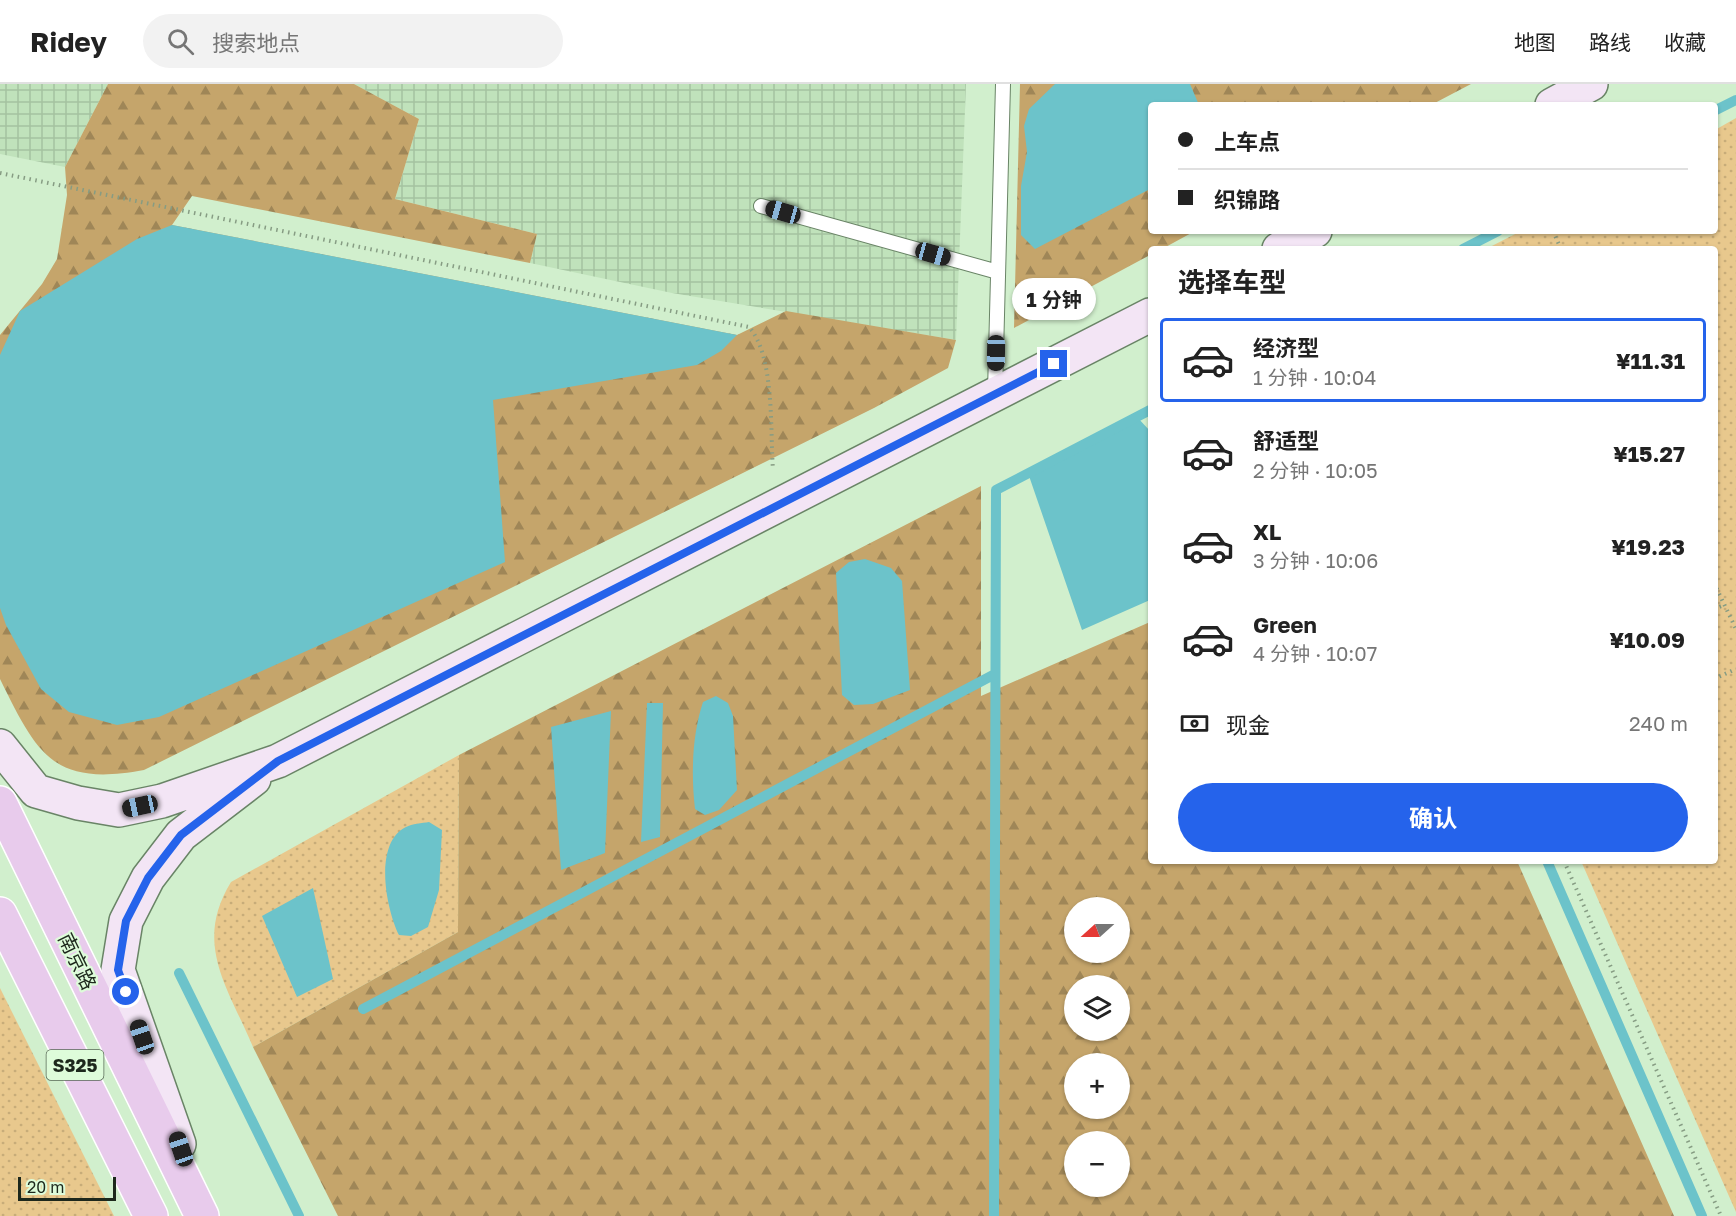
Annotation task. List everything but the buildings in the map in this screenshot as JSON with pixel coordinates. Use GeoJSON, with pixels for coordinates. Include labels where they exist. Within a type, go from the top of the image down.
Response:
{"type":"FeatureCollection","features":[{"type":"Feature","properties":{"kind":"main road","name":"南京路"},"geometry":{"type":"LineString","coordinates":[[0,803],[203,1216]]}},
{"type":"Feature","properties":{"kind":"main road","name":"S325"},"geometry":{"type":"LineString","coordinates":[[0,914],[151,1216]]}},
{"type":"Feature","properties":{"kind":"street"},"geometry":{"type":"LineString","coordinates":[[1558,102],[1591,84]]}},
{"type":"Feature","properties":{"kind":"street"},"geometry":{"type":"LineString","coordinates":[[1285,246],[1309,234]]}},
{"type":"Feature","properties":{"kind":"street"},"geometry":{"type":"LineString","coordinates":[[0,746],[36,791],[78,803],[119,810],[162,801],[278,761],[1148,316]]}},
{"type":"Feature","properties":{"kind":"street"},"geometry":{"type":"LineString","coordinates":[[203,1216],[118,970],[126,921],[148,878],[181,835],[278,761]]}},
{"type":"Feature","properties":{"kind":"lane"},"geometry":{"type":"LineString","coordinates":[[995,394],[1003,84]]}},
{"type":"Feature","properties":{"kind":"lane"},"geometry":{"type":"LineString","coordinates":[[761,206],[998,272]]}},
{"type":"Feature","properties":{"kind":"path"},"geometry":{"type":"LineString","coordinates":[[0,173],[749,327],[758,337],[767,375],[776,506]]}},
{"type":"Feature","properties":{"kind":"path"},"geometry":{"type":"LineString","coordinates":[[1718,591],[1736,629]]}},
{"type":"Feature","properties":{"kind":"path"},"geometry":{"type":"LineString","coordinates":[[1718,607],[1725,604]]}},
{"type":"Feature","properties":{"kind":"path"},"geometry":{"type":"LineString","coordinates":[[1718,677],[1736,669]]}},
{"type":"Feature","properties":{"kind":"path"},"geometry":{"type":"LineString","coordinates":[[1565,864],[1721,1216]]}},
{"type":"Feature","properties":{"kind":"shaded area"},"geometry":{"type":"Polygon","coordinates":[[[0,84],[108,84],[65,167],[0,154],[0,84]]]}},
{"type":"Feature","properties":{"kind":"shaded area"},"geometry":{"type":"Polygon","coordinates":[[[354,84],[966,84],[956,340],[672,293],[530,263],[537,234],[395,199],[419,119],[354,84]]]}},
{"type":"Feature","properties":{"kind":"shaded area"},"geometry":{"type":"Polygon","coordinates":[[[1736,118],[1736,1212],[1582,864],[1718,864],[1718,246],[1492,246],[1515,234],[1718,234],[1718,128],[1736,118]]]}},
{"type":"Feature","properties":{"kind":"shaded area"},"geometry":{"type":"Polygon","coordinates":[[[459,755],[458,932],[253,1047],[225,985],[218,965],[215,946],[215,926],[220,904],[231,882],[459,755]]]}},
{"type":"Feature","properties":{"kind":"shaded area"},"geometry":{"type":"Polygon","coordinates":[[[0,988],[114,1216],[0,1216],[0,988]]]}},
{"type":"Feature","properties":{"kind":"green space"},"geometry":{"type":"Polygon","coordinates":[[[108,84],[354,84],[419,119],[395,199],[537,234],[530,263],[192,196],[172,225],[737,335],[786,311],[956,340],[948,368],[874,408],[144,770],[88,774],[68,768],[52,759],[38,745],[25,727],[0,679],[0,335],[42,284],[57,259],[67,195],[65,167],[108,84]]]}},
{"type":"Feature","properties":{"kind":"green space"},"geometry":{"type":"Polygon","coordinates":[[[1020,84],[1471,84],[1437,102],[1148,102],[1148,234],[1190,234],[1168,246],[1148,246],[1148,256],[1014,328],[1020,84]]]}},
{"type":"Feature","properties":{"kind":"green space"},"geometry":{"type":"Polygon","coordinates":[[[981,486],[981,696],[1148,623],[1148,864],[1518,864],[1674,1216],[338,1216],[253,1047],[458,932],[459,755],[981,486]]]}},
{"type":"Feature","properties":{"kind":"water"},"geometry":{"type":"Polygon","coordinates":[[[1055,84],[1190,84],[1198,102],[1148,102],[1148,190],[1035,249],[1021,235],[1021,186],[1027,152],[1024,126],[1029,109],[1055,84]]]}},
{"type":"Feature","properties":{"kind":"water"},"geometry":{"type":"Polygon","coordinates":[[[172,225],[737,335],[721,351],[697,365],[493,400],[505,562],[159,717],[117,725],[69,712],[41,689],[6,625],[0,608],[0,355],[20,311],[137,239],[172,225]]]}},
{"type":"Feature","properties":{"kind":"water"},"geometry":{"type":"Polygon","coordinates":[[[1137,417],[1148,429],[1148,601],[1082,630],[1028,473],[1137,417]]]}},
{"type":"Feature","properties":{"kind":"water"},"geometry":{"type":"Polygon","coordinates":[[[865,559],[891,568],[902,581],[910,690],[873,704],[854,705],[842,695],[836,573],[849,562],[865,559]]]}},
{"type":"Feature","properties":{"kind":"water"},"geometry":{"type":"Polygon","coordinates":[[[716,696],[728,703],[733,716],[737,790],[719,810],[705,815],[695,809],[693,769],[695,741],[703,702],[716,696]]]}},
{"type":"Feature","properties":{"kind":"water"},"geometry":{"type":"Polygon","coordinates":[[[647,703],[663,703],[660,837],[641,842],[647,703]]]}},
{"type":"Feature","properties":{"kind":"water"},"geometry":{"type":"Polygon","coordinates":[[[611,711],[605,853],[561,870],[551,727],[611,711]]]}},
{"type":"Feature","properties":{"kind":"water"},"geometry":{"type":"Polygon","coordinates":[[[429,822],[442,830],[439,890],[428,927],[411,936],[399,935],[390,909],[385,877],[389,847],[396,835],[406,827],[429,822]]]}},
{"type":"Feature","properties":{"kind":"water"},"geometry":{"type":"Polygon","coordinates":[[[313,888],[333,979],[297,997],[262,916],[313,888]]]}},
{"type":"Feature","properties":{"kind":"waterway"},"geometry":{"type":"LineString","coordinates":[[1718,109],[1736,100]]}},
{"type":"Feature","properties":{"kind":"waterway"},"geometry":{"type":"LineString","coordinates":[[1469,246],[1492,234]]}},
{"type":"Feature","properties":{"kind":"waterway"},"geometry":{"type":"LineString","coordinates":[[994,1216],[996,490],[1148,411]]}},
{"type":"Feature","properties":{"kind":"waterway"},"geometry":{"type":"LineString","coordinates":[[363,1009],[995,674]]}},
{"type":"Feature","properties":{"kind":"waterway"},"geometry":{"type":"LineString","coordinates":[[1548,864],[1702,1216]]}},
{"type":"Feature","properties":{"kind":"waterway"},"geometry":{"type":"LineString","coordinates":[[179,973],[299,1216]]}},
{"type":"Feature","properties":{"kind":"route"},"geometry":{"type":"LineString","coordinates":[[126,992],[118,970],[126,921],[148,878],[181,835],[278,761],[1054,364]]}}]}
